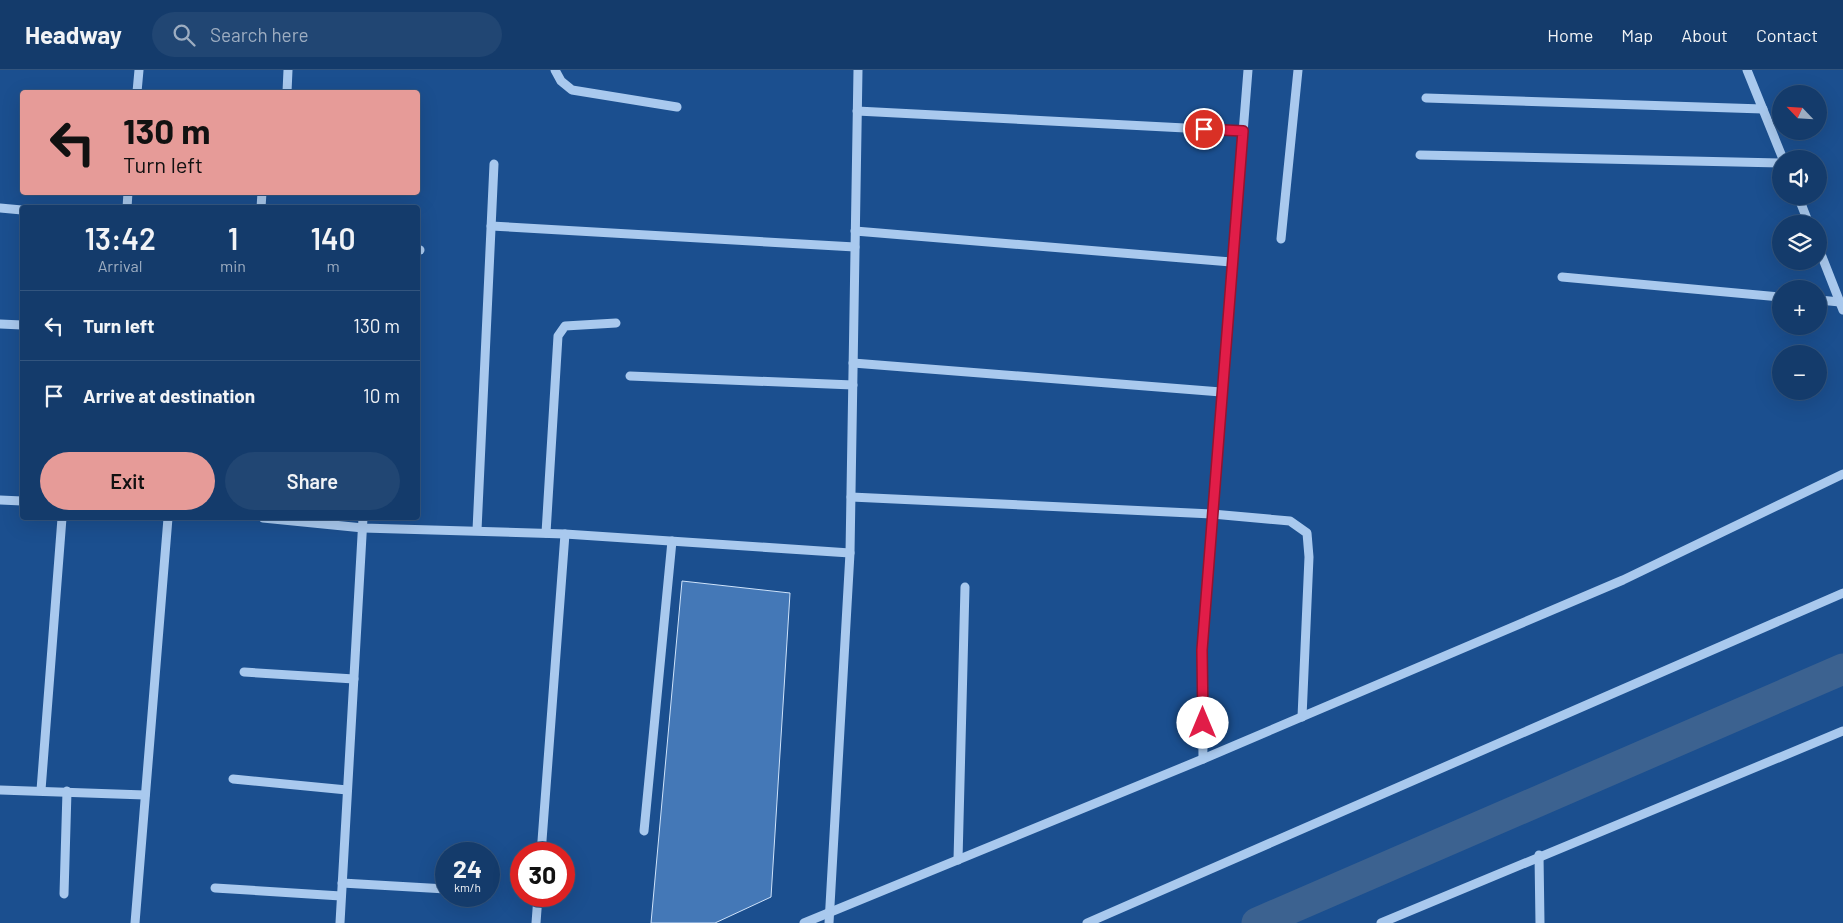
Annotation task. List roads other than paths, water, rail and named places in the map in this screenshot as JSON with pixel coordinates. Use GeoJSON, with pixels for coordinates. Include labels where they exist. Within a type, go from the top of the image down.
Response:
{"type":"FeatureCollection","features":[{"type":"Feature","properties":{"kind":"street"},"geometry":{"type":"LineString","coordinates":[[137,90],[139,70]]}},
{"type":"Feature","properties":{"kind":"street"},"geometry":{"type":"LineString","coordinates":[[287,90],[288,70]]}},
{"type":"Feature","properties":{"kind":"street"},"geometry":{"type":"LineString","coordinates":[[555,70],[561,81],[572,90],[677,107]]}},
{"type":"Feature","properties":{"kind":"street"},"geometry":{"type":"LineString","coordinates":[[829,923],[850,553],[858,70]]}},
{"type":"Feature","properties":{"kind":"street"},"geometry":{"type":"LineString","coordinates":[[1203,759],[1202,650],[1231,262],[1248,70]]}},
{"type":"Feature","properties":{"kind":"street"},"geometry":{"type":"LineString","coordinates":[[1281,239],[1298,70]]}},
{"type":"Feature","properties":{"kind":"street"},"geometry":{"type":"LineString","coordinates":[[1747,70],[1779,150]]}},
{"type":"Feature","properties":{"kind":"street"},"geometry":{"type":"LineString","coordinates":[[1426,98],[1762,108]]}},
{"type":"Feature","properties":{"kind":"street"},"geometry":{"type":"LineString","coordinates":[[857,111],[1243,131]]}},
{"type":"Feature","properties":{"kind":"street"},"geometry":{"type":"LineString","coordinates":[[1420,155],[1772,163]]}},
{"type":"Feature","properties":{"kind":"street"},"geometry":{"type":"LineString","coordinates":[[477,530],[494,164]]}},
{"type":"Feature","properties":{"kind":"street"},"geometry":{"type":"LineString","coordinates":[[0,208],[20,210]]}},
{"type":"Feature","properties":{"kind":"street"},"geometry":{"type":"LineString","coordinates":[[491,226],[855,247]]}},
{"type":"Feature","properties":{"kind":"street"},"geometry":{"type":"LineString","coordinates":[[855,231],[1231,262]]}},
{"type":"Feature","properties":{"kind":"street"},"geometry":{"type":"LineString","coordinates":[[1827,270],[1841,306]]}},
{"type":"Feature","properties":{"kind":"street"},"geometry":{"type":"LineString","coordinates":[[1562,277],[1772,296]]}},
{"type":"Feature","properties":{"kind":"street"},"geometry":{"type":"LineString","coordinates":[[1827,302],[1841,306]]}},
{"type":"Feature","properties":{"kind":"street"},"geometry":{"type":"LineString","coordinates":[[546,533],[558,336],[565,326],[616,323]]}},
{"type":"Feature","properties":{"kind":"street"},"geometry":{"type":"LineString","coordinates":[[0,324],[20,325]]}},
{"type":"Feature","properties":{"kind":"street"},"geometry":{"type":"LineString","coordinates":[[853,363],[1221,392]]}},
{"type":"Feature","properties":{"kind":"street"},"geometry":{"type":"LineString","coordinates":[[630,376],[852,385]]}},
{"type":"Feature","properties":{"kind":"street"},"geometry":{"type":"LineString","coordinates":[[804,923],[1203,759],[1623,580],[1843,474]]}},
{"type":"Feature","properties":{"kind":"street"},"geometry":{"type":"LineString","coordinates":[[851,497],[1212,514],[1290,521],[1307,533],[1309,557],[1302,717]]}},
{"type":"Feature","properties":{"kind":"street"},"geometry":{"type":"LineString","coordinates":[[0,500],[20,501]]}},
{"type":"Feature","properties":{"kind":"street"},"geometry":{"type":"LineString","coordinates":[[40,790],[62,520]]}},
{"type":"Feature","properties":{"kind":"street"},"geometry":{"type":"LineString","coordinates":[[135,923],[168,520]]}},
{"type":"Feature","properties":{"kind":"street"},"geometry":{"type":"LineString","coordinates":[[283,520],[363,528],[546,533],[850,553]]}},
{"type":"Feature","properties":{"kind":"street"},"geometry":{"type":"LineString","coordinates":[[340,923],[363,520]]}},
{"type":"Feature","properties":{"kind":"street"},"geometry":{"type":"LineString","coordinates":[[542,842],[565,534]]}},
{"type":"Feature","properties":{"kind":"street"},"geometry":{"type":"LineString","coordinates":[[644,831],[672,541]]}},
{"type":"Feature","properties":{"kind":"street"},"geometry":{"type":"LineString","coordinates":[[958,860],[965,587]]}},
{"type":"Feature","properties":{"kind":"street"},"geometry":{"type":"LineString","coordinates":[[1087,923],[1843,593]]}},
{"type":"Feature","properties":{"kind":"street"},"geometry":{"type":"LineString","coordinates":[[244,672],[354,679]]}},
{"type":"Feature","properties":{"kind":"street"},"geometry":{"type":"LineString","coordinates":[[1381,923],[1395,920],[1539,855],[1843,731]]}},
{"type":"Feature","properties":{"kind":"street"},"geometry":{"type":"LineString","coordinates":[[233,779],[347,790]]}},
{"type":"Feature","properties":{"kind":"street"},"geometry":{"type":"LineString","coordinates":[[0,790],[145,795]]}},
{"type":"Feature","properties":{"kind":"street"},"geometry":{"type":"LineString","coordinates":[[64,894],[67,791]]}},
{"type":"Feature","properties":{"kind":"street"},"geometry":{"type":"LineString","coordinates":[[1539,855],[1540,923]]}},
{"type":"Feature","properties":{"kind":"street"},"geometry":{"type":"LineString","coordinates":[[342,883],[435,888]]}},
{"type":"Feature","properties":{"kind":"street"},"geometry":{"type":"LineString","coordinates":[[215,888],[341,896]]}},
{"type":"Feature","properties":{"kind":"street"},"geometry":{"type":"LineString","coordinates":[[536,923],[537,907]]}},
{"type":"Feature","properties":{"kind":"waterway"},"geometry":{"type":"LineString","coordinates":[[1257,923],[1843,669]]}}]}
